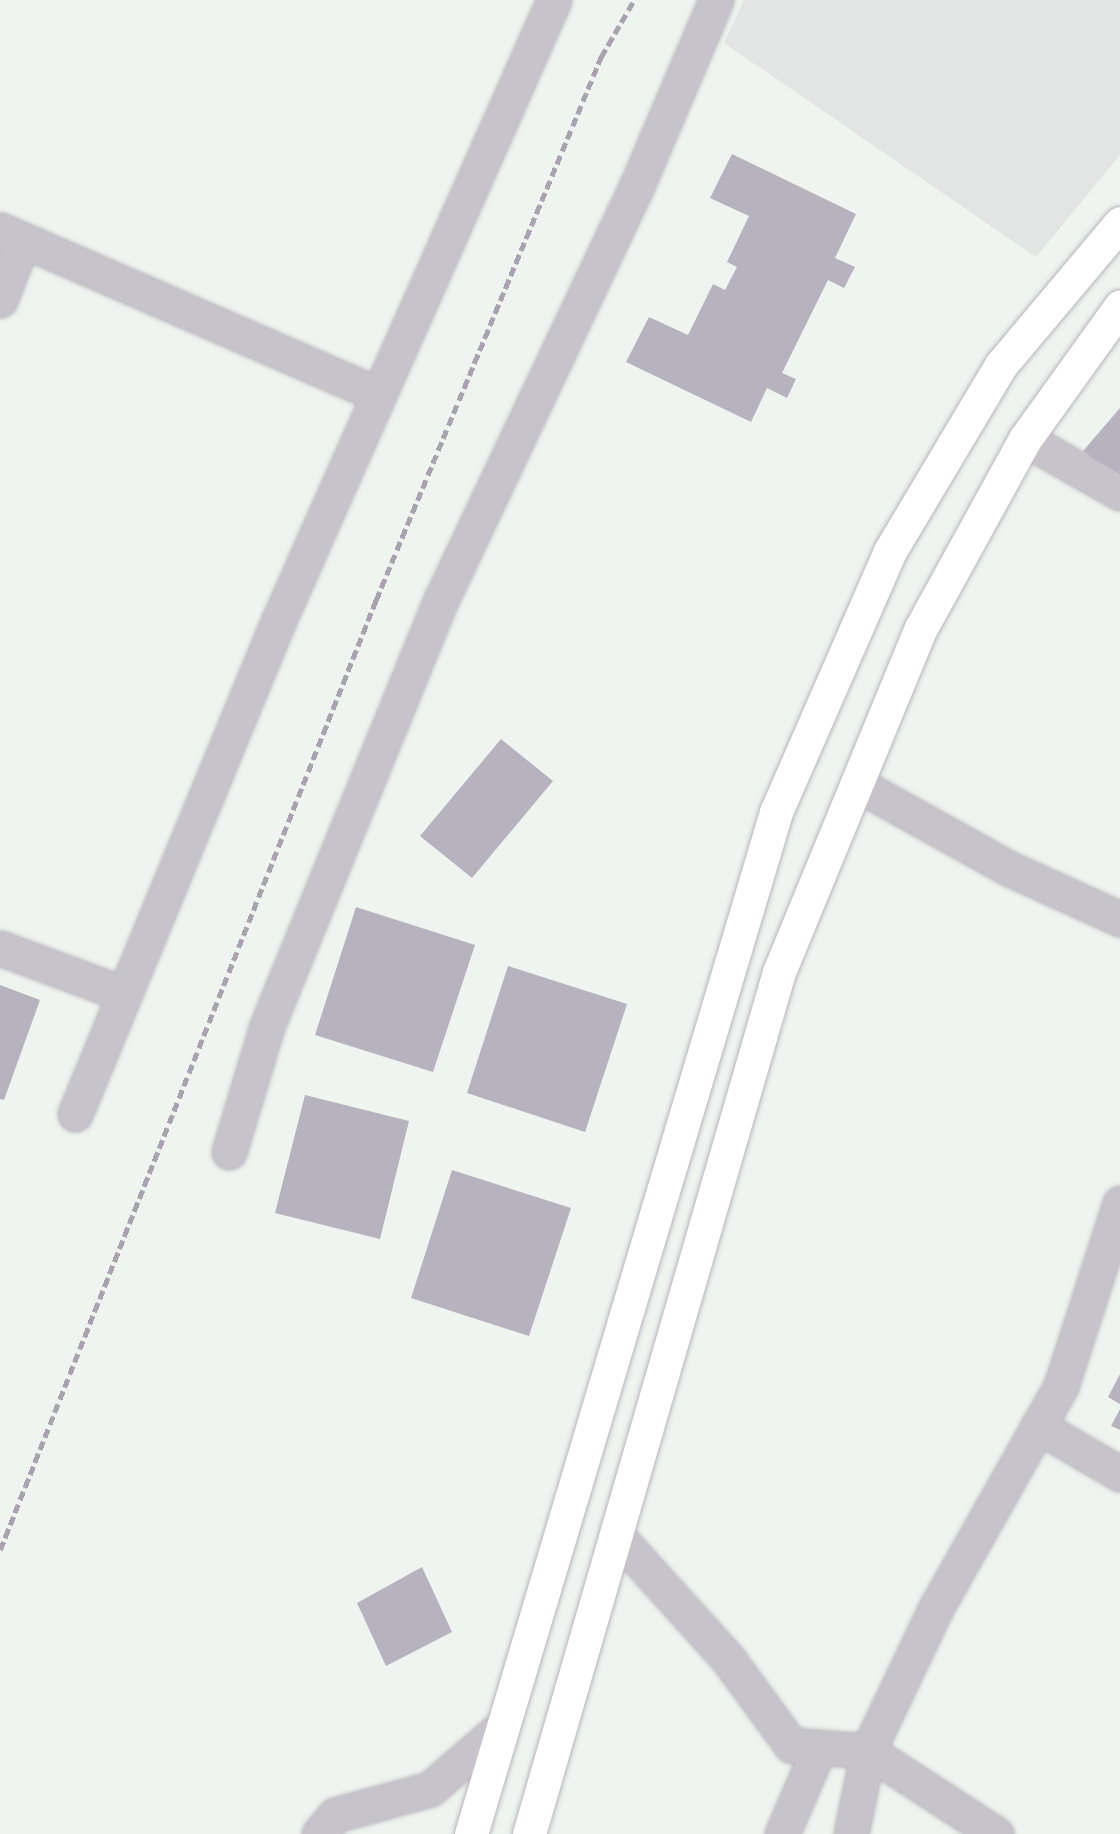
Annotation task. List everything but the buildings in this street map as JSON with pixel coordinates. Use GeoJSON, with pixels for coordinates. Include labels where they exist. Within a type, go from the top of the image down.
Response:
{"type":"FeatureCollection","features":[{"type":"Feature","properties":{"kind":"main road"},"geometry":{"type":"LineString","coordinates":[[471,1834],[776,812],[890,551],[1001,365],[1120,223]]}},
{"type":"Feature","properties":{"kind":"main road"},"geometry":{"type":"LineString","coordinates":[[529,1834],[779,972],[921,628],[1025,439],[1120,307]]}},
{"type":"Feature","properties":{"kind":"street"},"geometry":{"type":"LineString","coordinates":[[75,1114],[378,394],[554,0]]}},
{"type":"Feature","properties":{"kind":"street"},"geometry":{"type":"LineString","coordinates":[[229,1152],[267,1026],[442,598],[638,183],[716,0]]}},
{"type":"Feature","properties":{"kind":"street"},"geometry":{"type":"LineString","coordinates":[[0,300],[12,235],[378,394]]}},
{"type":"Feature","properties":{"kind":"street"},"geometry":{"type":"LineString","coordinates":[[1025,439],[1120,493]]}},
{"type":"Feature","properties":{"kind":"street"},"geometry":{"type":"LineString","coordinates":[[856,784],[1008,868],[1120,919]]}},
{"type":"Feature","properties":{"kind":"street"},"geometry":{"type":"LineString","coordinates":[[0,948],[124,994]]}},
{"type":"Feature","properties":{"kind":"street"},"geometry":{"type":"LineString","coordinates":[[851,1834],[868,1751],[936,1608],[1061,1386],[1120,1203]]}},
{"type":"Feature","properties":{"kind":"street"},"geometry":{"type":"LineString","coordinates":[[1038,1426],[1120,1474]]}},
{"type":"Feature","properties":{"kind":"street"},"geometry":{"type":"LineString","coordinates":[[616,1535],[728,1659],[791,1745],[868,1751],[996,1834]]}},
{"type":"Feature","properties":{"kind":"street"},"geometry":{"type":"LineString","coordinates":[[319,1834],[335,1815],[430,1789],[503,1726]]}},
{"type":"Feature","properties":{"kind":"street"},"geometry":{"type":"LineString","coordinates":[[782,1834],[819,1748]]}},
{"type":"Feature","properties":{"kind":"shaded area"},"geometry":{"type":"Polygon","coordinates":[[[744,0],[1120,0],[1120,155],[1036,257],[724,43],[744,0]]]}},
{"type":"Feature","properties":{"kind":"railway"},"geometry":{"type":"LineString","coordinates":[[0,1550],[376,600],[601,57],[634,0]]}}]}
